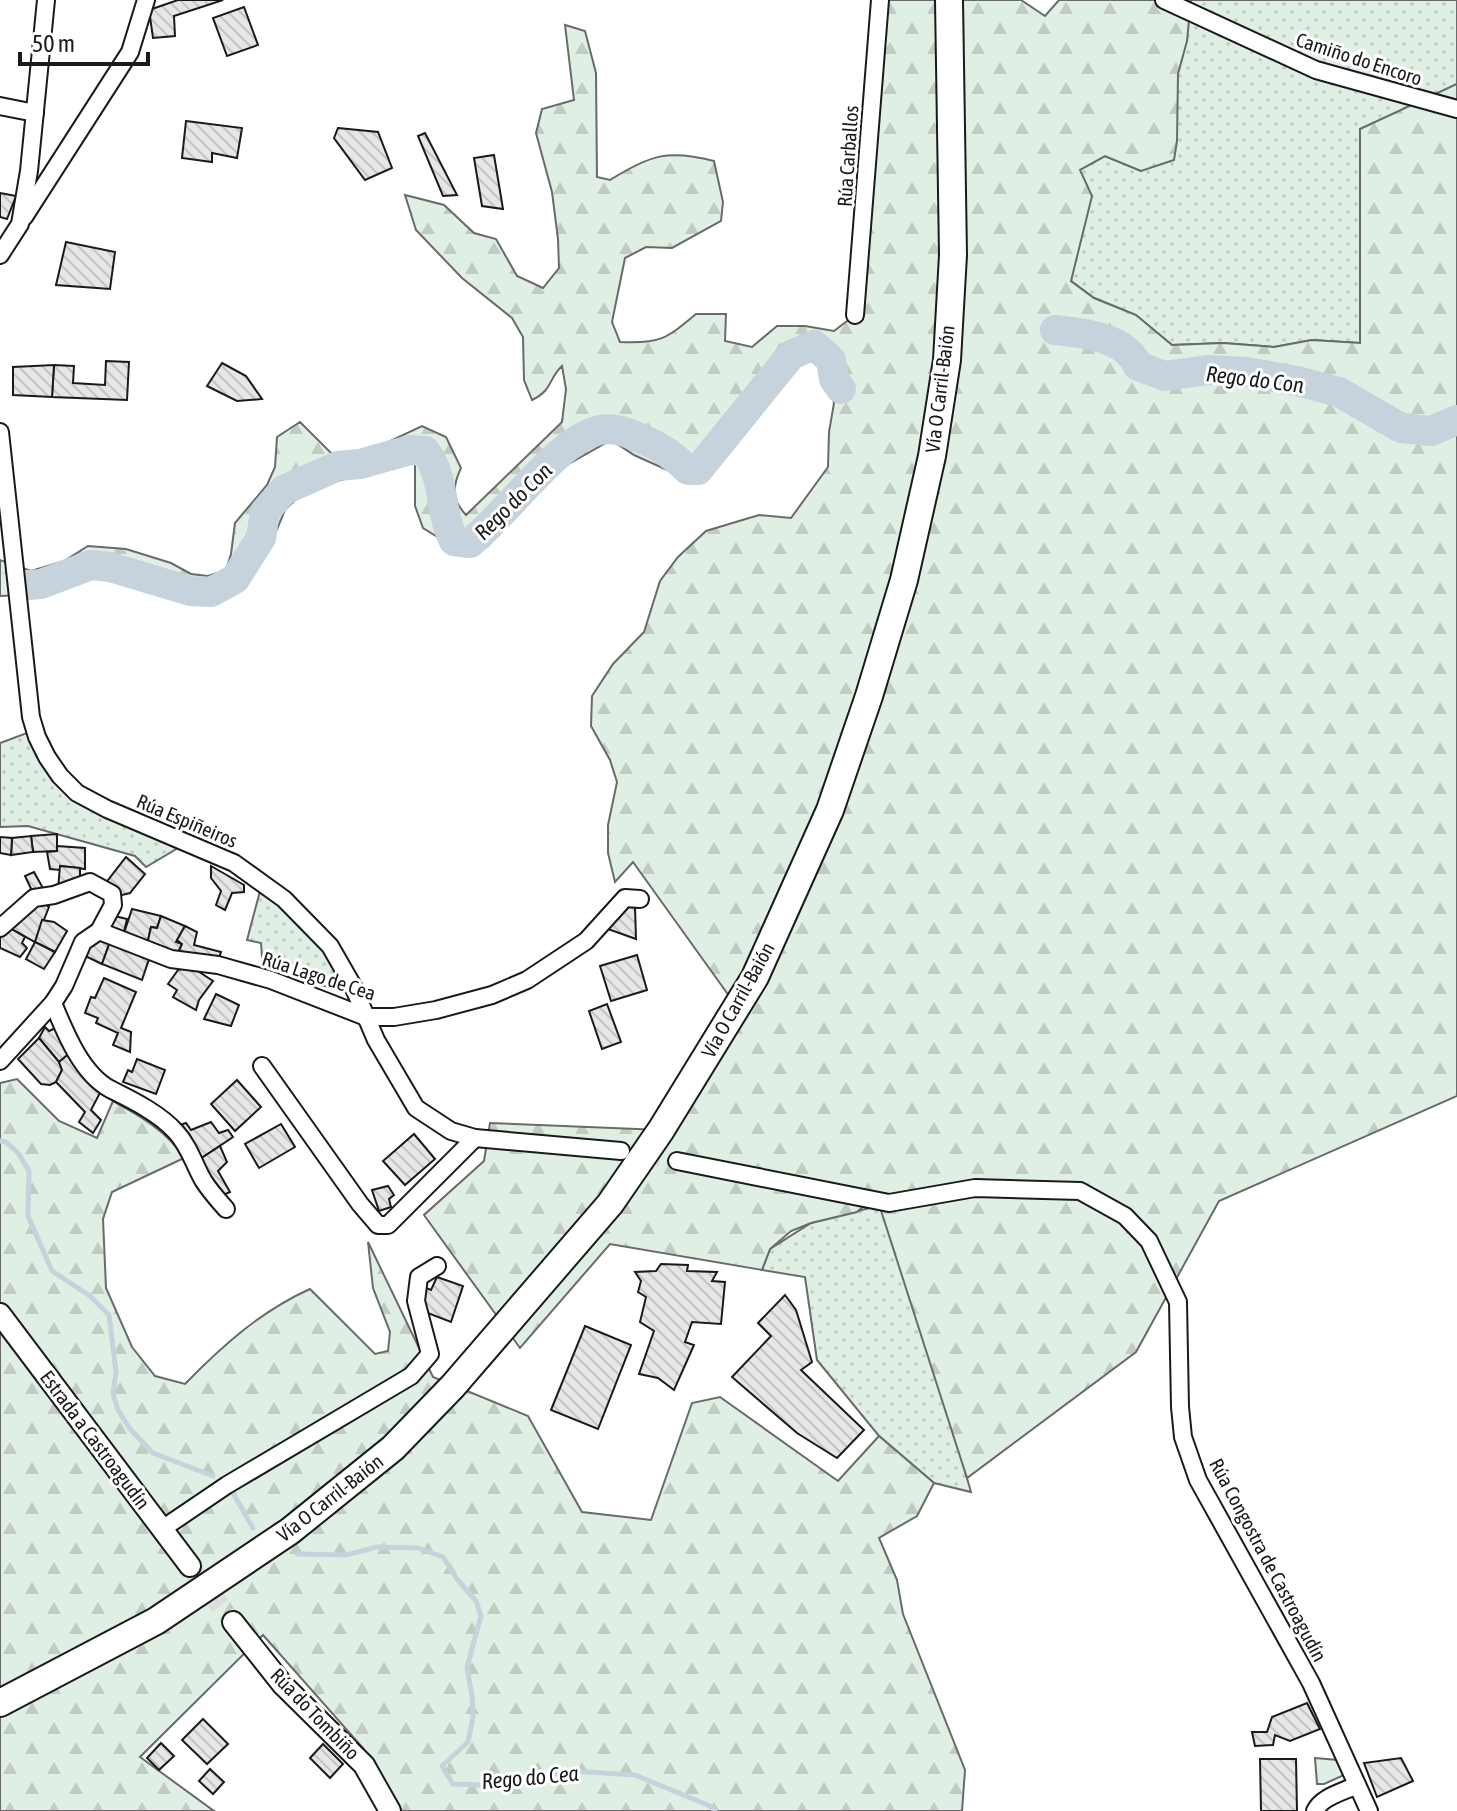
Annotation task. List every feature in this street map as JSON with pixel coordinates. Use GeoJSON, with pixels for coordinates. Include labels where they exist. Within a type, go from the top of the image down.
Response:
{"type":"FeatureCollection","features":[{"type":"Feature","properties":{"kind":"highway","name":"Vía O Carril-Baión"},"geometry":{"type":"LineString","coordinates":[[0,1703],[168,1613],[290,1531],[393,1448],[453,1386],[610,1204],[661,1130],[755,977],[830,810],[904,580],[932,456],[947,360],[953,255],[949,0]]}},
{"type":"Feature","properties":{"kind":"street"},"geometry":{"type":"LineString","coordinates":[[20,224],[46,0]]}},
{"type":"Feature","properties":{"kind":"street"},"geometry":{"type":"LineString","coordinates":[[0,255],[130,52],[146,0]]}},
{"type":"Feature","properties":{"kind":"street","name":"Rúa Carballos"},"geometry":{"type":"LineString","coordinates":[[855,315],[880,0]]}},
{"type":"Feature","properties":{"kind":"street","name":"Camiño do Encoro"},"geometry":{"type":"LineString","coordinates":[[1164,0],[1316,70],[1457,109]]}},
{"type":"Feature","properties":{"kind":"street"},"geometry":{"type":"LineString","coordinates":[[0,106],[35,113]]}},
{"type":"Feature","properties":{"kind":"street","name":"Rúa Espiñeiros"},"geometry":{"type":"LineString","coordinates":[[0,432],[31,717],[37,737],[60,776],[77,793],[107,809],[234,863],[284,899],[330,946],[353,986],[376,1040],[416,1108],[451,1131],[475,1138],[621,1151]]}},
{"type":"Feature","properties":{"kind":"street"},"geometry":{"type":"LineString","coordinates":[[0,928],[34,898],[54,895],[90,882],[112,894],[113,905],[99,931],[83,942],[53,1003],[0,1061]]}},
{"type":"Feature","properties":{"kind":"street","name":"Rúa Lago de Cea"},"geometry":{"type":"LineString","coordinates":[[99,931],[171,959],[218,965],[271,980],[366,1017],[394,1017],[492,995],[527,980],[586,941],[625,898],[640,899]]}},
{"type":"Feature","properties":{"kind":"street"},"geometry":{"type":"LineString","coordinates":[[53,1003],[75,1051],[97,1078],[108,1088],[127,1095],[176,1131],[204,1181],[226,1209]]}},
{"type":"Feature","properties":{"kind":"street"},"geometry":{"type":"LineString","coordinates":[[262,1066],[378,1225],[388,1225],[475,1138]]}},
{"type":"Feature","properties":{"kind":"street","name":"Rúa Congostra de Castroagudín"},"geometry":{"type":"LineString","coordinates":[[677,1161],[889,1203],[975,1188],[1080,1191],[1125,1216],[1149,1241],[1178,1302],[1183,1437],[1198,1480],[1311,1683],[1369,1811]]}},
{"type":"Feature","properties":{"kind":"street"},"geometry":{"type":"LineString","coordinates":[[162,1529],[227,1485],[411,1376],[430,1354],[416,1301],[419,1277],[437,1266]]}},
{"type":"Feature","properties":{"kind":"street","name":"Estrada a Castroagudín"},"geometry":{"type":"LineString","coordinates":[[0,1314],[190,1566]]}},
{"type":"Feature","properties":{"kind":"street","name":"Rúa do Tombiño"},"geometry":{"type":"LineString","coordinates":[[233,1622],[283,1685],[364,1765],[390,1811]]}},
{"type":"Feature","properties":{"kind":"street"},"geometry":{"type":"LineString","coordinates":[[1315,1811],[1322,1801],[1357,1785]]}},
{"type":"Feature","properties":{"kind":"green space"},"geometry":{"type":"Polygon","coordinates":[[[880,0],[1021,0],[1045,16],[1059,0],[1191,0],[1187,41],[1178,74],[1174,160],[1141,171],[1105,156],[1080,170],[1092,196],[1071,281],[1094,298],[1136,315],[1172,345],[1223,343],[1274,347],[1312,340],[1360,343],[1360,129],[1457,84],[1457,1096],[1219,1201],[1136,1352],[967,1478],[876,1195],[857,1212],[791,1231],[770,1249],[762,1270],[610,1244],[520,1348],[424,1215],[484,1161],[490,1123],[661,1130],[737,1007],[633,862],[615,882],[608,853],[608,825],[617,782],[610,760],[591,726],[592,696],[613,664],[644,632],[660,581],[678,557],[706,531],[759,515],[791,518],[828,467],[834,403],[825,374],[815,357],[796,366],[705,473],[687,479],[634,455],[611,440],[560,469],[487,547],[465,554],[423,528],[415,506],[415,461],[306,489],[285,510],[270,546],[253,572],[239,586],[201,601],[102,573],[43,594],[0,596],[0,560],[31,571],[64,561],[88,546],[126,549],[171,563],[191,574],[208,576],[226,570],[235,523],[267,485],[275,467],[277,437],[300,422],[335,457],[369,451],[422,426],[446,437],[461,468],[455,493],[466,515],[562,422],[566,389],[562,366],[544,392],[532,400],[524,380],[523,337],[512,318],[462,278],[416,230],[405,195],[444,205],[474,233],[496,239],[517,276],[543,288],[559,268],[558,239],[552,192],[536,133],[542,109],[574,100],[565,25],[585,31],[596,73],[597,177],[610,180],[660,157],[698,157],[714,161],[723,202],[721,221],[672,248],[646,247],[625,258],[612,322],[620,342],[654,341],[696,314],[726,314],[725,341],[752,347],[777,326],[805,326],[834,331],[855,315],[880,0]]]}},
{"type":"Feature","properties":{"kind":"green space"},"geometry":{"type":"Polygon","coordinates":[[[1191,0],[1457,0],[1457,84],[1361,129],[1376,344],[1312,340],[1274,347],[1223,343],[1172,345],[1136,315],[1094,298],[1071,281],[1075,259],[1079,170],[1105,156],[1141,171],[1178,67],[1191,0]]]}},
{"type":"Feature","properties":{"kind":"green space"},"geometry":{"type":"Polygon","coordinates":[[[35,730],[60,776],[188,842],[146,867],[135,856],[28,826],[0,827],[0,743],[35,730]]]}},
{"type":"Feature","properties":{"kind":"green space"},"geometry":{"type":"Polygon","coordinates":[[[253,876],[330,946],[347,991],[263,972],[261,943],[247,940],[260,891],[253,876]]]}},
{"type":"Feature","properties":{"kind":"green space"},"geometry":{"type":"Polygon","coordinates":[[[17,1079],[59,1121],[97,1138],[113,1101],[161,1132],[184,1158],[112,1192],[103,1219],[106,1288],[132,1347],[155,1376],[185,1384],[243,1330],[310,1289],[375,1354],[388,1351],[390,1332],[373,1288],[368,1242],[433,1377],[528,1416],[582,1512],[651,1520],[692,1403],[720,1397],[838,1481],[879,1436],[934,1483],[917,1516],[879,1538],[897,1580],[903,1614],[965,1770],[962,1811],[398,1811],[363,1748],[263,1635],[140,1757],[214,1811],[0,1811],[0,1083],[17,1079]]]}},
{"type":"Feature","properties":{"kind":"green space"},"geometry":{"type":"Polygon","coordinates":[[[889,1203],[971,1492],[934,1483],[879,1436],[817,1360],[805,1277],[762,1270],[770,1249],[811,1223],[889,1203]]]}},
{"type":"Feature","properties":{"kind":"green space"},"geometry":{"type":"Polygon","coordinates":[[[1315,1758],[1338,1760],[1344,1775],[1317,1784],[1315,1758]]]}},
{"type":"Feature","properties":{"kind":"building"},"geometry":{"type":"Polygon","coordinates":[[[178,0],[223,0],[174,16],[175,36],[153,38],[149,10],[178,0]]]}},
{"type":"Feature","properties":{"kind":"building"},"geometry":{"type":"Polygon","coordinates":[[[244,7],[258,45],[227,56],[213,18],[244,7]]]}},
{"type":"Feature","properties":{"kind":"building"},"geometry":{"type":"Polygon","coordinates":[[[186,121],[242,128],[237,158],[212,153],[212,162],[182,158],[186,121]]]}},
{"type":"Feature","properties":{"kind":"building"},"geometry":{"type":"Polygon","coordinates":[[[338,128],[378,132],[392,168],[365,180],[334,138],[338,128]]]}},
{"type":"Feature","properties":{"kind":"building"},"geometry":{"type":"Polygon","coordinates":[[[425,133],[457,195],[443,196],[418,136],[425,133]]]}},
{"type":"Feature","properties":{"kind":"building"},"geometry":{"type":"Polygon","coordinates":[[[494,155],[503,209],[482,206],[474,158],[494,155]]]}},
{"type":"Feature","properties":{"kind":"building"},"geometry":{"type":"Polygon","coordinates":[[[0,193],[16,196],[7,219],[0,217],[0,193]]]}},
{"type":"Feature","properties":{"kind":"building"},"geometry":{"type":"Polygon","coordinates":[[[66,242],[115,252],[110,289],[56,285],[66,242]]]}},
{"type":"Feature","properties":{"kind":"building"},"geometry":{"type":"Polygon","coordinates":[[[106,361],[129,362],[127,400],[52,397],[54,365],[74,366],[73,383],[105,385],[106,361]]]}},
{"type":"Feature","properties":{"kind":"building"},"geometry":{"type":"Polygon","coordinates":[[[222,363],[246,376],[262,399],[237,401],[207,386],[222,363]]]}},
{"type":"Feature","properties":{"kind":"building"},"geometry":{"type":"Polygon","coordinates":[[[54,365],[52,397],[13,395],[13,367],[54,365]]]}},
{"type":"Feature","properties":{"kind":"building"},"geometry":{"type":"Polygon","coordinates":[[[57,834],[57,851],[33,852],[31,836],[57,834]]]}},
{"type":"Feature","properties":{"kind":"building"},"geometry":{"type":"Polygon","coordinates":[[[31,836],[33,852],[11,855],[12,838],[31,836]]]}},
{"type":"Feature","properties":{"kind":"building"},"geometry":{"type":"Polygon","coordinates":[[[0,837],[12,838],[11,855],[0,853],[0,837]]]}},
{"type":"Feature","properties":{"kind":"building"},"geometry":{"type":"Polygon","coordinates":[[[57,846],[85,848],[85,869],[60,866],[60,870],[50,869],[47,852],[57,851],[57,846]]]}},
{"type":"Feature","properties":{"kind":"building"},"geometry":{"type":"Polygon","coordinates":[[[126,857],[145,874],[130,893],[118,896],[105,884],[126,857]]]}},
{"type":"Feature","properties":{"kind":"building"},"geometry":{"type":"Polygon","coordinates":[[[60,866],[80,868],[80,879],[58,889],[60,866]]]}},
{"type":"Feature","properties":{"kind":"building"},"geometry":{"type":"Polygon","coordinates":[[[211,866],[244,885],[244,892],[232,893],[225,910],[216,905],[221,891],[211,878],[211,866]]]}},
{"type":"Feature","properties":{"kind":"building"},"geometry":{"type":"Polygon","coordinates":[[[34,872],[44,890],[33,893],[25,876],[34,872]]]}},
{"type":"Feature","properties":{"kind":"building"},"geometry":{"type":"Polygon","coordinates":[[[39,901],[49,907],[35,942],[8,927],[39,901]]]}},
{"type":"Feature","properties":{"kind":"building"},"geometry":{"type":"Polygon","coordinates":[[[626,906],[635,907],[636,939],[608,929],[626,906]]]}},
{"type":"Feature","properties":{"kind":"building"},"geometry":{"type":"Polygon","coordinates":[[[132,909],[161,916],[157,928],[151,927],[147,945],[123,936],[132,909]]]}},
{"type":"Feature","properties":{"kind":"building"},"geometry":{"type":"Polygon","coordinates":[[[110,915],[127,919],[123,936],[104,929],[110,915]]]}},
{"type":"Feature","properties":{"kind":"building"},"geometry":{"type":"Polygon","coordinates":[[[161,916],[185,926],[176,942],[182,944],[178,953],[147,945],[151,927],[157,928],[161,916]]]}},
{"type":"Feature","properties":{"kind":"building"},"geometry":{"type":"Polygon","coordinates":[[[42,920],[54,922],[67,931],[55,952],[35,942],[42,920]]]}},
{"type":"Feature","properties":{"kind":"building"},"geometry":{"type":"Polygon","coordinates":[[[185,926],[197,932],[194,945],[221,952],[218,961],[191,953],[178,953],[182,944],[177,940],[185,926]]]}},
{"type":"Feature","properties":{"kind":"building"},"geometry":{"type":"Polygon","coordinates":[[[8,927],[25,937],[22,943],[27,948],[20,957],[0,948],[0,933],[8,927]]]}},
{"type":"Feature","properties":{"kind":"building"},"geometry":{"type":"Polygon","coordinates":[[[102,936],[111,939],[102,964],[81,954],[102,936]]]}},
{"type":"Feature","properties":{"kind":"building"},"geometry":{"type":"Polygon","coordinates":[[[111,939],[150,956],[142,980],[102,964],[111,939]]]}},
{"type":"Feature","properties":{"kind":"building"},"geometry":{"type":"Polygon","coordinates":[[[35,942],[55,952],[44,969],[26,959],[35,942]]]}},
{"type":"Feature","properties":{"kind":"building"},"geometry":{"type":"Polygon","coordinates":[[[637,955],[647,990],[611,1001],[600,966],[637,955]]]}},
{"type":"Feature","properties":{"kind":"building"},"geometry":{"type":"Polygon","coordinates":[[[190,966],[213,981],[199,1000],[196,1010],[173,997],[177,990],[168,984],[178,970],[190,966]]]}},
{"type":"Feature","properties":{"kind":"building"},"geometry":{"type":"Polygon","coordinates":[[[104,978],[136,992],[121,1028],[131,1032],[130,1052],[113,1045],[118,1033],[96,1023],[98,1018],[85,1013],[104,978]]]}},
{"type":"Feature","properties":{"kind":"building"},"geometry":{"type":"Polygon","coordinates":[[[216,994],[239,1005],[231,1026],[204,1019],[216,994]]]}},
{"type":"Feature","properties":{"kind":"building"},"geometry":{"type":"Polygon","coordinates":[[[607,1004],[621,1042],[602,1049],[589,1011],[607,1004]]]}},
{"type":"Feature","properties":{"kind":"building"},"geometry":{"type":"Polygon","coordinates":[[[60,1026],[71,1052],[59,1062],[39,1038],[45,1027],[49,1031],[60,1026]]]}},
{"type":"Feature","properties":{"kind":"building"},"geometry":{"type":"Polygon","coordinates":[[[39,1038],[62,1070],[56,1082],[50,1085],[41,1084],[18,1059],[39,1038]]]}},
{"type":"Feature","properties":{"kind":"building"},"geometry":{"type":"Polygon","coordinates":[[[71,1052],[102,1089],[91,1110],[101,1120],[93,1133],[79,1122],[85,1112],[56,1082],[62,1070],[59,1062],[71,1052]]]}},
{"type":"Feature","properties":{"kind":"building"},"geometry":{"type":"Polygon","coordinates":[[[137,1059],[165,1070],[156,1094],[123,1082],[128,1070],[132,1072],[137,1059]]]}},
{"type":"Feature","properties":{"kind":"building"},"geometry":{"type":"Polygon","coordinates":[[[237,1080],[261,1107],[235,1131],[211,1104],[237,1080]]]}},
{"type":"Feature","properties":{"kind":"building"},"geometry":{"type":"Polygon","coordinates":[[[211,1122],[219,1133],[228,1130],[233,1137],[200,1159],[180,1125],[186,1123],[191,1130],[211,1122]]]}},
{"type":"Feature","properties":{"kind":"building"},"geometry":{"type":"Polygon","coordinates":[[[281,1124],[295,1147],[259,1168],[245,1144],[281,1124]]]}},
{"type":"Feature","properties":{"kind":"building"},"geometry":{"type":"Polygon","coordinates":[[[414,1134],[435,1159],[405,1185],[383,1161],[414,1134]]]}},
{"type":"Feature","properties":{"kind":"building"},"geometry":{"type":"Polygon","coordinates":[[[220,1146],[227,1162],[218,1171],[230,1192],[221,1196],[200,1159],[220,1146]]]}},
{"type":"Feature","properties":{"kind":"building"},"geometry":{"type":"Polygon","coordinates":[[[388,1186],[394,1195],[389,1199],[391,1207],[379,1211],[372,1190],[388,1186]]]}},
{"type":"Feature","properties":{"kind":"building"},"geometry":{"type":"Polygon","coordinates":[[[661,1264],[688,1265],[687,1271],[717,1272],[712,1281],[725,1282],[721,1324],[692,1322],[685,1342],[694,1345],[674,1390],[658,1378],[639,1374],[654,1331],[640,1322],[646,1297],[638,1292],[641,1281],[635,1272],[656,1271],[661,1264]]]}},
{"type":"Feature","properties":{"kind":"building"},"geometry":{"type":"Polygon","coordinates":[[[437,1277],[463,1286],[451,1322],[425,1312],[421,1298],[424,1287],[431,1290],[437,1277]]]}},
{"type":"Feature","properties":{"kind":"building"},"geometry":{"type":"Polygon","coordinates":[[[785,1295],[796,1310],[812,1362],[801,1370],[864,1430],[837,1458],[797,1433],[732,1377],[771,1336],[758,1323],[785,1295]]]}},
{"type":"Feature","properties":{"kind":"building"},"geometry":{"type":"Polygon","coordinates":[[[585,1326],[631,1345],[598,1429],[551,1410],[585,1326]]]}},
{"type":"Feature","properties":{"kind":"building"},"geometry":{"type":"Polygon","coordinates":[[[1307,1703],[1320,1729],[1290,1741],[1275,1735],[1273,1745],[1255,1746],[1252,1732],[1267,1732],[1272,1717],[1307,1703]]]}},
{"type":"Feature","properties":{"kind":"building"},"geometry":{"type":"Polygon","coordinates":[[[203,1719],[228,1744],[207,1764],[182,1740],[203,1719]]]}},
{"type":"Feature","properties":{"kind":"building"},"geometry":{"type":"Polygon","coordinates":[[[161,1743],[174,1756],[159,1770],[147,1758],[161,1743]]]}},
{"type":"Feature","properties":{"kind":"building"},"geometry":{"type":"Polygon","coordinates":[[[323,1744],[343,1764],[330,1778],[310,1758],[323,1744]]]}},
{"type":"Feature","properties":{"kind":"building"},"geometry":{"type":"Polygon","coordinates":[[[1401,1758],[1413,1781],[1377,1797],[1364,1763],[1401,1758]]]}},
{"type":"Feature","properties":{"kind":"building"},"geometry":{"type":"Polygon","coordinates":[[[1260,1759],[1296,1759],[1297,1811],[1261,1811],[1260,1759]]]}},
{"type":"Feature","properties":{"kind":"building"},"geometry":{"type":"Polygon","coordinates":[[[210,1769],[224,1782],[213,1794],[199,1781],[210,1769]]]}},
{"type":"Feature","properties":{"kind":"waterway","name":"Rego do Con"},"geometry":{"type":"LineString","coordinates":[[1055,330],[1103,338],[1124,349],[1138,366],[1165,376],[1207,370],[1247,372],[1297,381],[1339,392],[1401,428],[1431,431],[1457,420]]}},
{"type":"Feature","properties":{"kind":"waterway","name":"Rego do Con"},"geometry":{"type":"LineString","coordinates":[[27,585],[41,584],[91,565],[110,567],[190,591],[211,592],[235,579],[261,538],[265,512],[284,490],[338,466],[360,464],[410,450],[425,451],[432,461],[454,541],[470,543],[550,462],[584,436],[600,430],[622,431],[661,448],[688,470],[698,470],[791,355],[814,345],[831,360],[834,379],[841,389]]}},
{"type":"Feature","properties":{"kind":"waterway","name":"Rego do Cea"},"geometry":{"type":"LineString","coordinates":[[0,1141],[6,1142],[19,1154],[29,1171],[28,1216],[52,1271],[90,1296],[109,1315],[116,1372],[113,1394],[118,1410],[130,1429],[153,1453],[213,1476]]}},
{"type":"Feature","properties":{"kind":"waterway","name":"Rego do Cea"},"geometry":{"type":"LineString","coordinates":[[232,1491],[253,1528]]}},
{"type":"Feature","properties":{"kind":"waterway","name":"Rego do Cea"},"geometry":{"type":"LineString","coordinates":[[297,1554],[346,1555],[377,1547],[418,1548],[443,1557],[476,1601],[481,1616],[467,1667],[473,1717],[468,1742],[442,1766],[453,1784],[483,1785],[572,1771],[635,1775],[710,1806],[715,1811]]}},
{"type":"Feature","properties":{"kind":"tunnel"},"geometry":{"type":"LineString","coordinates":[[621,1151],[677,1161]]}},
{"type":"Feature","properties":{"kind":"tunnel"},"geometry":{"type":"LineString","coordinates":[[190,1566],[233,1622]]}}]}
